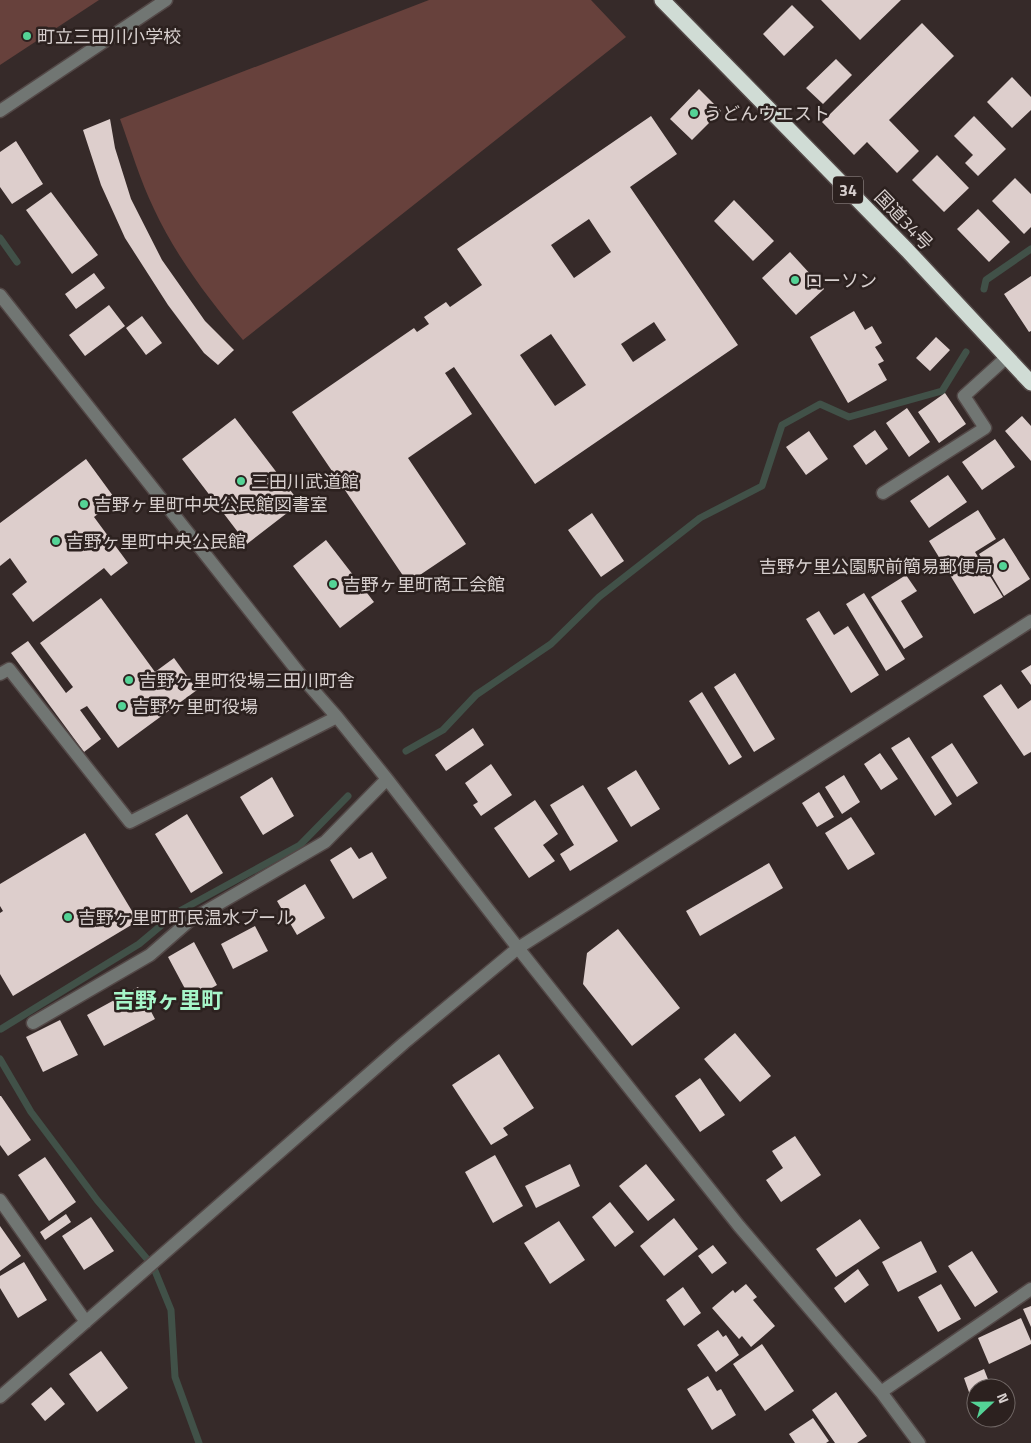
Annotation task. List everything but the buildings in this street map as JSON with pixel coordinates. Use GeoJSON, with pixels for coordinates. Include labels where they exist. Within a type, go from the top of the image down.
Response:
{"type":"FeatureCollection","features":[{"type":"Feature","properties":{"kind":"highway","name":"国道34号"},"geometry":{"type":"LineString","coordinates":[[662,0],[907,250],[1031,383]]}},
{"type":"Feature","properties":{"kind":"street"},"geometry":{"type":"LineString","coordinates":[[0,110],[166,0]]}},
{"type":"Feature","properties":{"kind":"street"},"geometry":{"type":"LineString","coordinates":[[0,295],[301,676],[387,779],[518,948],[739,1226],[881,1392],[919,1443]]}},
{"type":"Feature","properties":{"kind":"street"},"geometry":{"type":"LineString","coordinates":[[883,493],[985,428],[964,396],[1007,358]]}},
{"type":"Feature","properties":{"kind":"street"},"geometry":{"type":"LineString","coordinates":[[0,1397],[404,1043],[518,948],[1031,621]]}},
{"type":"Feature","properties":{"kind":"street"},"geometry":{"type":"LineString","coordinates":[[0,674],[8,669],[130,822],[337,717]]}},
{"type":"Feature","properties":{"kind":"street"},"geometry":{"type":"LineString","coordinates":[[33,1023],[150,955],[188,921],[325,842],[387,779]]}},
{"type":"Feature","properties":{"kind":"street"},"geometry":{"type":"LineString","coordinates":[[0,1200],[86,1322]]}},
{"type":"Feature","properties":{"kind":"street"},"geometry":{"type":"LineString","coordinates":[[881,1392],[1031,1289]]}},
{"type":"Feature","properties":{"kind":"shaded area","name":"町立三田川小学校"},"geometry":{"type":"Polygon","coordinates":[[[0,0],[99,0],[0,65],[0,0]]]}},
{"type":"Feature","properties":{"kind":"shaded area"},"geometry":{"type":"Polygon","coordinates":[[[429,0],[591,0],[626,37],[243,340],[194,277],[162,226],[144,187],[120,119],[429,0]]]}},
{"type":"Feature","properties":{"kind":"waterway"},"geometry":{"type":"LineString","coordinates":[[0,238],[17,262]]}},
{"type":"Feature","properties":{"kind":"waterway"},"geometry":{"type":"LineString","coordinates":[[984,289],[986,280],[1031,249]]}},
{"type":"Feature","properties":{"kind":"waterway"},"geometry":{"type":"LineString","coordinates":[[406,751],[443,730],[476,695],[551,644],[599,597],[700,518],[762,486],[782,425],[820,404],[849,417],[942,391],[966,352]]}},
{"type":"Feature","properties":{"kind":"waterway"},"geometry":{"type":"LineString","coordinates":[[1,1029],[139,944],[176,913],[300,845],[348,796]]}},
{"type":"Feature","properties":{"kind":"waterway"},"geometry":{"type":"LineString","coordinates":[[0,1059],[31,1112],[97,1200],[153,1266],[171,1310],[175,1377],[199,1443]]}},
{"type":"Feature","properties":{"kind":"place","name":"町立三田川小学校"},"geometry":{"type":"Point","coordinates":[27,36]}},
{"type":"Feature","properties":{"kind":"place","name":"うどんウエスト"},"geometry":{"type":"Point","coordinates":[694,113]}},
{"type":"Feature","properties":{"kind":"place","name":"ローソン"},"geometry":{"type":"Point","coordinates":[795,280]}},
{"type":"Feature","properties":{"kind":"place","name":"三田川武道館"},"geometry":{"type":"Point","coordinates":[241,481]}},
{"type":"Feature","properties":{"kind":"place","name":"吉野ヶ里町中央公民館図書室"},"geometry":{"type":"Point","coordinates":[84,504]}},
{"type":"Feature","properties":{"kind":"place","name":"吉野ヶ里町中央公民館"},"geometry":{"type":"Point","coordinates":[56,541]}},
{"type":"Feature","properties":{"kind":"place","name":"吉野ケ里公園駅前簡易郵便局"},"geometry":{"type":"Point","coordinates":[1003,566]}},
{"type":"Feature","properties":{"kind":"place","name":"吉野ヶ里町商工会館"},"geometry":{"type":"Point","coordinates":[333,584]}},
{"type":"Feature","properties":{"kind":"place","name":"吉野ヶ里町役場三田川町舎"},"geometry":{"type":"Point","coordinates":[129,680]}},
{"type":"Feature","properties":{"kind":"place","name":"吉野ヶ里町役場"},"geometry":{"type":"Point","coordinates":[122,706]}},
{"type":"Feature","properties":{"kind":"place","name":"吉野ヶ里町町民温水プール"},"geometry":{"type":"Point","coordinates":[68,917]}},
{"type":"Feature","properties":{"kind":"district","name":"吉野ヶ里町"},"geometry":{"type":"Point","coordinates":[168,1000]}}]}
